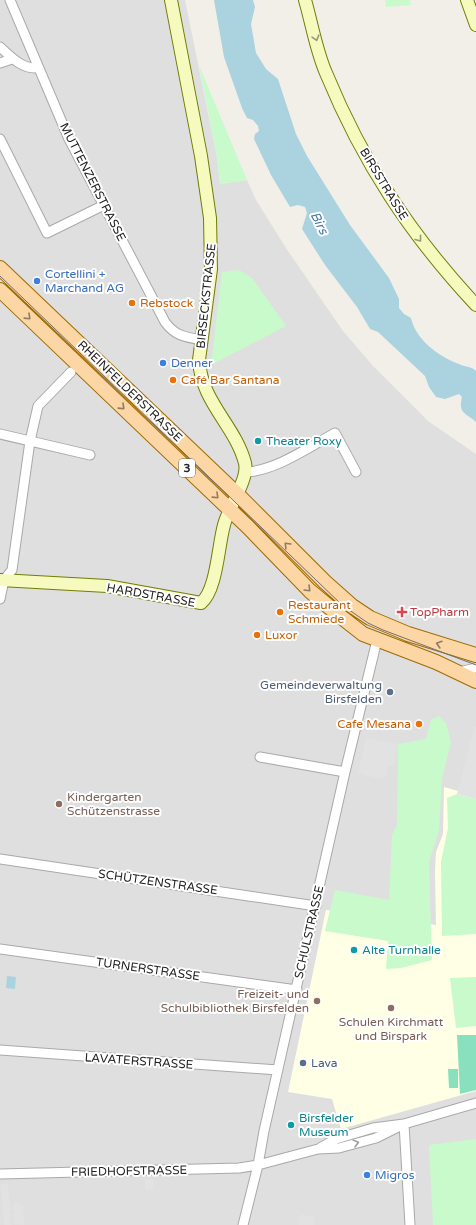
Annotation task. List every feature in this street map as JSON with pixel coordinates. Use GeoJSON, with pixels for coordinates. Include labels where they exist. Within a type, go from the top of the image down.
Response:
{"type":"FeatureCollection","features":[{"type":"Feature","properties":{"kind":"main road","name":"RHEINFELDERSTRASSE"},"geometry":{"type":"LineString","coordinates":[[0,268],[236,493],[325,582],[352,606],[370,618],[385,625]]}},
{"type":"Feature","properties":{"kind":"main road","name":"RHEINFELDERSTRASSE"},"geometry":{"type":"LineString","coordinates":[[0,290],[230,509],[310,591],[360,631],[377,640]]}},
{"type":"Feature","properties":{"kind":"main road"},"geometry":{"type":"LineString","coordinates":[[377,640],[385,625]]}},
{"type":"Feature","properties":{"kind":"main road","name":"3"},"geometry":{"type":"LineString","coordinates":[[385,625],[408,634],[476,655]]}},
{"type":"Feature","properties":{"kind":"main road","name":"3"},"geometry":{"type":"LineString","coordinates":[[377,640],[459,672],[476,681]]}},
{"type":"Feature","properties":{"kind":"street","name":"MUTTENZERSTRASSE"},"geometry":{"type":"LineString","coordinates":[[10,0],[37,68],[69,139],[170,329],[180,336],[202,340]]}},
{"type":"Feature","properties":{"kind":"street","name":"BIRSECKSTRASSE"},"geometry":{"type":"LineString","coordinates":[[171,0],[201,156],[210,218],[211,269],[200,360],[203,383],[241,452],[246,472]]}},
{"type":"Feature","properties":{"kind":"street","name":"BIRSSTRASSE"},"geometry":{"type":"LineString","coordinates":[[305,0],[325,72],[368,162],[410,227],[446,272],[476,306]]}},
{"type":"Feature","properties":{"kind":"street"},"geometry":{"type":"LineString","coordinates":[[467,0],[476,25]]}},
{"type":"Feature","properties":{"kind":"street"},"geometry":{"type":"LineString","coordinates":[[0,47],[12,59],[28,69],[37,68]]}},
{"type":"Feature","properties":{"kind":"street"},"geometry":{"type":"LineString","coordinates":[[0,63],[12,59]]}},
{"type":"Feature","properties":{"kind":"street"},"geometry":{"type":"LineString","coordinates":[[0,139],[47,233],[104,205]]}},
{"type":"Feature","properties":{"kind":"street"},"geometry":{"type":"LineString","coordinates":[[0,599],[2,580],[12,570],[30,441],[38,406],[71,372]]}},
{"type":"Feature","properties":{"kind":"street"},"geometry":{"type":"LineString","coordinates":[[0,434],[90,454]]}},
{"type":"Feature","properties":{"kind":"street"},"geometry":{"type":"LineString","coordinates":[[230,509],[246,472],[259,472],[335,434],[356,472]]}},
{"type":"Feature","properties":{"kind":"street","name":"HARDSTRASSE"},"geometry":{"type":"LineString","coordinates":[[2,580],[107,586],[201,603],[210,593],[222,532],[230,509]]}},
{"type":"Feature","properties":{"kind":"street","name":"SCHULSTRASSE"},"geometry":{"type":"LineString","coordinates":[[243,1225],[258,1165],[345,772],[377,640]]}},
{"type":"Feature","properties":{"kind":"street"},"geometry":{"type":"LineString","coordinates":[[459,672],[476,668]]}},
{"type":"Feature","properties":{"kind":"street"},"geometry":{"type":"LineString","coordinates":[[260,757],[345,772]]}},
{"type":"Feature","properties":{"kind":"street","name":"SCHÜTZENSTRASSE"},"geometry":{"type":"LineString","coordinates":[[0,858],[316,906]]}},
{"type":"Feature","properties":{"kind":"street","name":"TURNERSTRASSE"},"geometry":{"type":"LineString","coordinates":[[0,949],[297,990]]}},
{"type":"Feature","properties":{"kind":"street","name":"LAVATERSTRASSE"},"geometry":{"type":"LineString","coordinates":[[0,1050],[278,1070]]}},
{"type":"Feature","properties":{"kind":"street","name":"FRIEDHOFSTRASSE"},"geometry":{"type":"LineString","coordinates":[[0,1174],[239,1168],[258,1165],[318,1149],[339,1148],[374,1138],[404,1124],[476,1103]]}},
{"type":"Feature","properties":{"kind":"street"},"geometry":{"type":"LineString","coordinates":[[404,1124],[410,1225]]}},
{"type":"Feature","properties":{"kind":"shaded area"},"geometry":{"type":"Polygon","coordinates":[[[0,0],[185,0],[217,157],[220,184],[247,180],[256,200],[286,248],[343,331],[373,366],[428,421],[476,454],[476,1225],[0,1225],[0,0]]]}},
{"type":"Feature","properties":{"kind":"shaded area"},"geometry":{"type":"Polygon","coordinates":[[[474,727],[476,727],[476,799],[457,794],[474,727]]]}},
{"type":"Feature","properties":{"kind":"shaded area"},"geometry":{"type":"Polygon","coordinates":[[[366,738],[398,744],[394,765],[388,767],[386,777],[380,779],[358,773],[366,738]]]}},
{"type":"Feature","properties":{"kind":"shaded area","name":"Schulen Kirchmatt und Birspark"},"geometry":{"type":"Polygon","coordinates":[[[444,787],[476,796],[476,1091],[341,1129],[332,1099],[288,1092],[326,910],[436,925],[436,852],[443,834],[444,787]]]}},
{"type":"Feature","properties":{"kind":"shaded area"},"geometry":{"type":"Polygon","coordinates":[[[145,1179],[154,1179],[154,1190],[145,1190],[145,1179]]]}},
{"type":"Feature","properties":{"kind":"shaded area"},"geometry":{"type":"Polygon","coordinates":[[[8,1184],[11,1225],[4,1225],[1,1185],[8,1184]]]}},
{"type":"Feature","properties":{"kind":"shaded area"},"geometry":{"type":"Polygon","coordinates":[[[16,1202],[23,1206],[24,1225],[13,1224],[15,1218],[12,1216],[15,1211],[12,1209],[16,1202]]]}},
{"type":"Feature","properties":{"kind":"shaded area"},"geometry":{"type":"Polygon","coordinates":[[[300,1214],[315,1217],[314,1225],[298,1225],[300,1214]]]}},
{"type":"Feature","properties":{"kind":"green space"},"geometry":{"type":"Polygon","coordinates":[[[385,0],[410,0],[411,5],[386,7],[385,0]]]}},
{"type":"Feature","properties":{"kind":"green space"},"geometry":{"type":"Polygon","coordinates":[[[199,65],[247,180],[220,184],[217,157],[199,65]]]}},
{"type":"Feature","properties":{"kind":"green space"},"geometry":{"type":"Polygon","coordinates":[[[239,270],[252,278],[286,326],[211,365],[222,272],[239,270]]]}},
{"type":"Feature","properties":{"kind":"green space"},"geometry":{"type":"Polygon","coordinates":[[[439,716],[446,723],[451,742],[442,779],[439,830],[429,862],[432,960],[401,968],[386,969],[388,941],[325,931],[335,890],[389,900],[392,835],[397,825],[398,744],[426,739],[431,720],[439,716]]]}},
{"type":"Feature","properties":{"kind":"green space"},"geometry":{"type":"Polygon","coordinates":[[[457,794],[476,799],[476,934],[442,936],[441,862],[448,828],[447,798],[457,794]]]}},
{"type":"Feature","properties":{"kind":"green space"},"geometry":{"type":"Polygon","coordinates":[[[476,977],[476,1026],[456,1028],[450,978],[476,977]]]}},
{"type":"Feature","properties":{"kind":"green space"},"geometry":{"type":"Polygon","coordinates":[[[457,1035],[476,1035],[476,1090],[460,1094],[457,1035]]]}},
{"type":"Feature","properties":{"kind":"green space"},"geometry":{"type":"Polygon","coordinates":[[[448,1069],[458,1069],[458,1088],[449,1088],[448,1069]]]}},
{"type":"Feature","properties":{"kind":"green space"},"geometry":{"type":"Polygon","coordinates":[[[476,1139],[476,1225],[433,1225],[429,1145],[476,1139]]]}},
{"type":"Feature","properties":{"kind":"water","name":"Birs"},"geometry":{"type":"Polygon","coordinates":[[[214,0],[253,0],[255,7],[251,24],[256,53],[266,69],[278,79],[296,134],[307,156],[350,225],[389,278],[399,299],[399,308],[404,314],[411,318],[423,340],[443,357],[476,371],[476,422],[463,412],[461,407],[462,397],[459,394],[445,399],[436,397],[429,387],[425,376],[378,332],[370,329],[357,307],[325,265],[302,229],[307,213],[305,207],[298,205],[290,207],[271,175],[254,139],[255,134],[259,131],[258,126],[253,120],[247,118],[242,108],[224,57],[214,0]]]}},
{"type":"Feature","properties":{"kind":"water"},"geometry":{"type":"Polygon","coordinates":[[[7,976],[16,977],[15,989],[6,988],[7,976]]]}},
{"type":"Feature","properties":{"kind":"tram line"},"geometry":{"type":"LineString","coordinates":[[0,276],[342,605],[368,623],[383,630],[476,665]]}},
{"type":"Feature","properties":{"kind":"place","name":"Cortellini + Marchand AG"},"geometry":{"type":"Point","coordinates":[37,281]}},
{"type":"Feature","properties":{"kind":"place","name":"Rebstock"},"geometry":{"type":"Point","coordinates":[132,303]}},
{"type":"Feature","properties":{"kind":"place","name":"Denner"},"geometry":{"type":"Point","coordinates":[163,363]}},
{"type":"Feature","properties":{"kind":"place","name":"Café Bar Santana"},"geometry":{"type":"Point","coordinates":[173,380]}},
{"type":"Feature","properties":{"kind":"place","name":"Theater Roxy"},"geometry":{"type":"Point","coordinates":[258,441]}},
{"type":"Feature","properties":{"kind":"place","name":"Restaurant Schmiede"},"geometry":{"type":"Point","coordinates":[280,612]}},
{"type":"Feature","properties":{"kind":"place","name":"TopPharm"},"geometry":{"type":"Point","coordinates":[402,612]}},
{"type":"Feature","properties":{"kind":"place","name":"Luxor"},"geometry":{"type":"Point","coordinates":[257,635]}},
{"type":"Feature","properties":{"kind":"place","name":"Gemeindeverwaltung Birsfelden"},"geometry":{"type":"Point","coordinates":[390,692]}},
{"type":"Feature","properties":{"kind":"place","name":"Cafe Mesana"},"geometry":{"type":"Point","coordinates":[419,724]}},
{"type":"Feature","properties":{"kind":"place","name":"Kindergarten Schützenstrasse"},"geometry":{"type":"Point","coordinates":[59,804]}},
{"type":"Feature","properties":{"kind":"place","name":"Alte Turnhalle"},"geometry":{"type":"Point","coordinates":[354,950]}},
{"type":"Feature","properties":{"kind":"place","name":"Freizeit- und Schulbibliothek Birsfelden"},"geometry":{"type":"Point","coordinates":[317,1001]}},
{"type":"Feature","properties":{"kind":"place","name":"Schulen Kirchmatt und Birspark"},"geometry":{"type":"Point","coordinates":[391,1008]}},
{"type":"Feature","properties":{"kind":"place","name":"Lava"},"geometry":{"type":"Point","coordinates":[303,1063]}},
{"type":"Feature","properties":{"kind":"place","name":"Birsfelder Museum"},"geometry":{"type":"Point","coordinates":[291,1125]}},
{"type":"Feature","properties":{"kind":"place","name":"Migros"},"geometry":{"type":"Point","coordinates":[367,1175]}}]}
